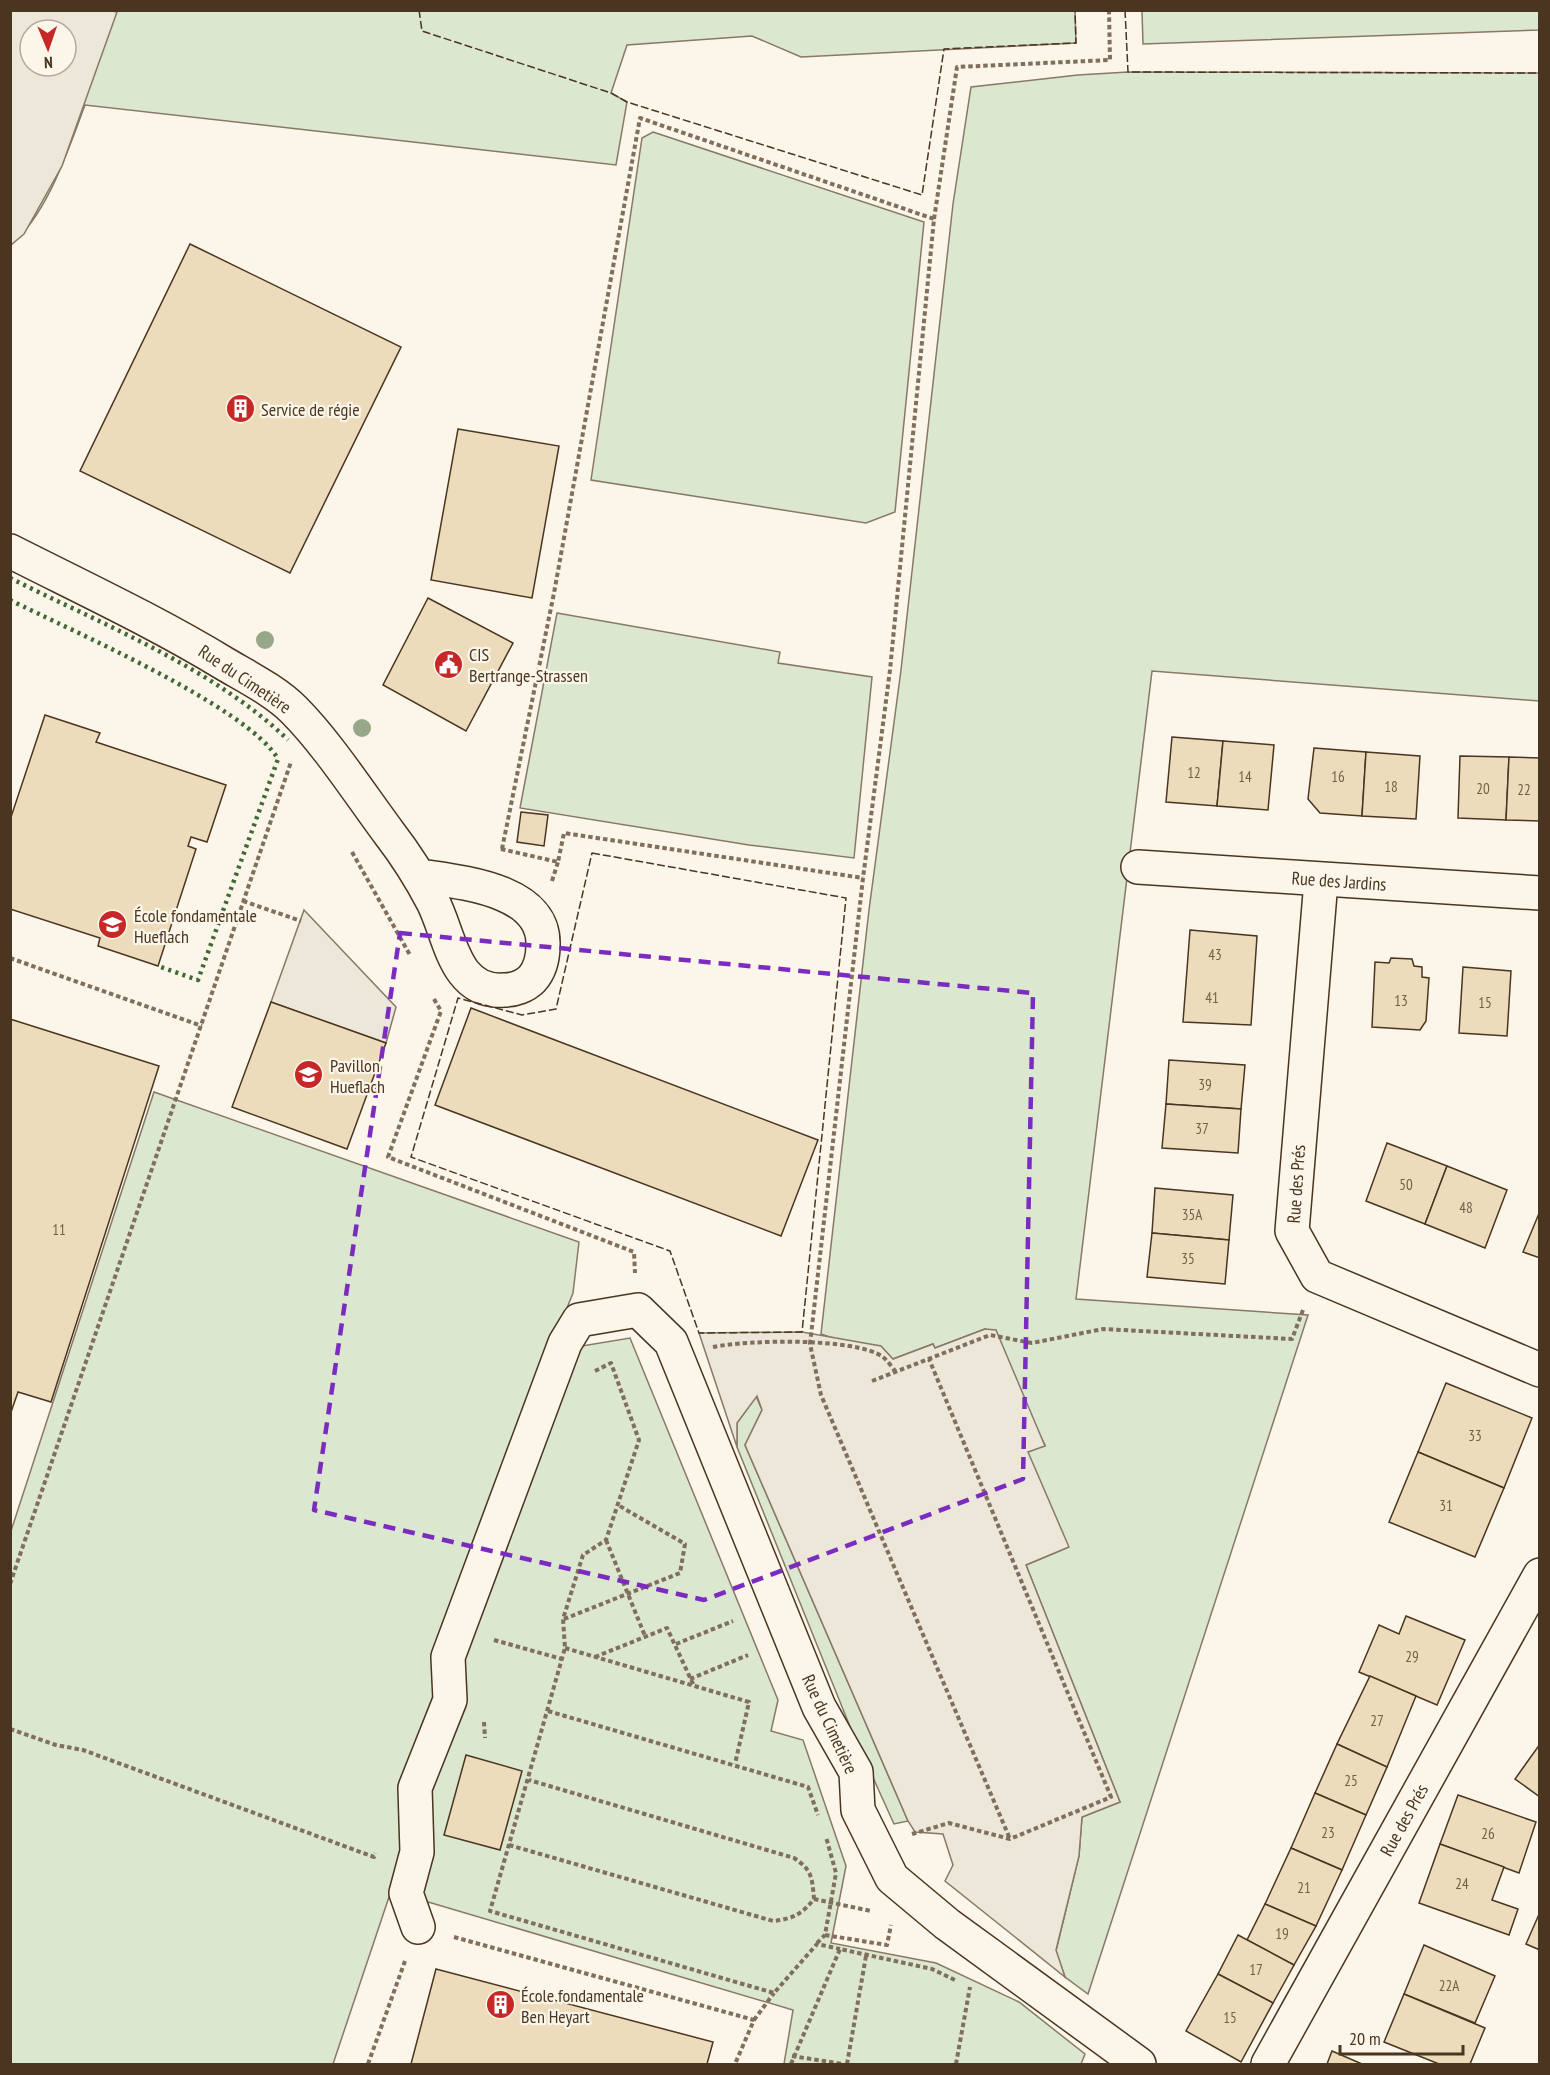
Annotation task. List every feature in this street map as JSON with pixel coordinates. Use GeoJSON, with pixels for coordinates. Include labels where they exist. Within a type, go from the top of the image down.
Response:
{"type":"FeatureCollection","features":[{"type":"Feature","properties":{"kind":"street","name":"Rue du Cimetière"},"geometry":{"type":"LineString","coordinates":[[10,551],[187,641],[293,709],[344,773],[420,876]]}},
{"type":"Feature","properties":{"kind":"street","name":"Rue des Jardins"},"geometry":{"type":"LineString","coordinates":[[1138,867],[1539,894]]}},
{"type":"Feature","properties":{"kind":"street","name":"Rue des Prés"},"geometry":{"type":"LineString","coordinates":[[1317,1276],[1292,1231],[1321,881]]}},
{"type":"Feature","properties":{"kind":"street"},"geometry":{"type":"LineString","coordinates":[[1317,1276],[1539,1370]]}},
{"type":"Feature","properties":{"kind":"street","name":"Rue du Cimetière"},"geometry":{"type":"LineString","coordinates":[[638,1310],[671,1342],[819,1707],[856,1772],[858,1810],[892,1878],[947,1924],[1139,2064]]}},
{"type":"Feature","properties":{"kind":"street"},"geometry":{"type":"LineString","coordinates":[[418,1927],[406,1893],[417,1852],[415,1788],[450,1700],[448,1657],[565,1343],[579,1320],[638,1310]]}},
{"type":"Feature","properties":{"kind":"street","name":"Rue des Prés"},"geometry":{"type":"LineString","coordinates":[[1268,2064],[1539,1575]]}},
{"type":"Feature","properties":{"kind":"path"},"geometry":{"type":"LineString","coordinates":[[1010,1839],[821,1395],[810,1344],[862,878],[890,670],[934,219],[957,68],[1110,60],[1109,10]]}},
{"type":"Feature","properties":{"kind":"path"},"geometry":{"type":"LineString","coordinates":[[502,849],[554,593],[640,118],[934,219]]}},
{"type":"Feature","properties":{"kind":"path"},"geometry":{"type":"LineString","coordinates":[[10,1584],[292,759],[298,767]]}},
{"type":"Feature","properties":{"kind":"path"},"geometry":{"type":"LineString","coordinates":[[492,849],[502,849],[558,862],[564,833],[862,878]]}},
{"type":"Feature","properties":{"kind":"path"},"geometry":{"type":"LineString","coordinates":[[351,850],[413,960]]}},
{"type":"Feature","properties":{"kind":"path"},"geometry":{"type":"LineString","coordinates":[[243,901],[301,921]]}},
{"type":"Feature","properties":{"kind":"path"},"geometry":{"type":"LineString","coordinates":[[10,958],[202,1026]]}},
{"type":"Feature","properties":{"kind":"path"},"geometry":{"type":"LineString","coordinates":[[430,991],[441,1011],[388,1157],[634,1252],[638,1310]]}},
{"type":"Feature","properties":{"kind":"path"},"geometry":{"type":"LineString","coordinates":[[872,1381],[990,1335],[1032,1343],[1103,1329],[1292,1339],[1317,1276]]}},
{"type":"Feature","properties":{"kind":"path"},"geometry":{"type":"LineString","coordinates":[[676,1354],[738,1342],[858,1347],[883,1357],[895,1371]]}},
{"type":"Feature","properties":{"kind":"path"},"geometry":{"type":"LineString","coordinates":[[878,1847],[935,1825],[949,1823],[1010,1839],[1111,1797],[929,1359]]}},
{"type":"Feature","properties":{"kind":"path"},"geometry":{"type":"LineString","coordinates":[[591,1374],[611,1363],[639,1440],[606,1540],[583,1555],[563,1619],[565,1648],[490,1911],[774,1992]]}},
{"type":"Feature","properties":{"kind":"path"},"geometry":{"type":"LineString","coordinates":[[563,1619],[680,1573],[685,1544],[618,1505]]}},
{"type":"Feature","properties":{"kind":"path"},"geometry":{"type":"LineString","coordinates":[[606,1540],[645,1637]]}},
{"type":"Feature","properties":{"kind":"path"},"geometry":{"type":"LineString","coordinates":[[676,1644],[734,1621]]}},
{"type":"Feature","properties":{"kind":"path"},"geometry":{"type":"LineString","coordinates":[[489,1649],[496,1628]]}},
{"type":"Feature","properties":{"kind":"path"},"geometry":{"type":"LineString","coordinates":[[594,1657],[668,1628],[693,1686]]}},
{"type":"Feature","properties":{"kind":"path"},"geometry":{"type":"LineString","coordinates":[[492,1639],[562,1659]]}},
{"type":"Feature","properties":{"kind":"path"},"geometry":{"type":"LineString","coordinates":[[565,1648],[749,1702],[735,1764]]}},
{"type":"Feature","properties":{"kind":"path"},"geometry":{"type":"LineString","coordinates":[[690,1679],[747,1655]]}},
{"type":"Feature","properties":{"kind":"path"},"geometry":{"type":"LineString","coordinates":[[548,1710],[808,1787],[819,1816]]}},
{"type":"Feature","properties":{"kind":"path"},"geometry":{"type":"LineString","coordinates":[[484,1715],[485,1738]]}},
{"type":"Feature","properties":{"kind":"path"},"geometry":{"type":"LineString","coordinates":[[10,1730],[56,1745],[83,1750],[374,1857],[377,1847]]}},
{"type":"Feature","properties":{"kind":"path"},"geometry":{"type":"LineString","coordinates":[[509,1845],[773,1922],[791,1919],[804,1911],[814,1899],[813,1881],[807,1867],[794,1858],[529,1780]]}},
{"type":"Feature","properties":{"kind":"path"},"geometry":{"type":"LineString","coordinates":[[735,2064],[754,2020],[774,1992],[825,1935],[833,1904],[836,1873],[822,1826]]}},
{"type":"Feature","properties":{"kind":"path"},"geometry":{"type":"LineString","coordinates":[[814,1899],[874,1912]]}},
{"type":"Feature","properties":{"kind":"path"},"geometry":{"type":"LineString","coordinates":[[825,1935],[887,1946],[893,1915]]}},
{"type":"Feature","properties":{"kind":"path"},"geometry":{"type":"LineString","coordinates":[[368,2064],[418,1927],[754,2020]]}},
{"type":"Feature","properties":{"kind":"path"},"geometry":{"type":"LineString","coordinates":[[817,1944],[932,1969],[979,1990]]}},
{"type":"Feature","properties":{"kind":"path"},"geometry":{"type":"LineString","coordinates":[[791,2064],[792,2056],[840,1949]]}},
{"type":"Feature","properties":{"kind":"path"},"geometry":{"type":"LineString","coordinates":[[792,2056],[845,2064],[866,1956]]}},
{"type":"Feature","properties":{"kind":"path"},"geometry":{"type":"LineString","coordinates":[[956,2064],[970,1986]]}},
{"type":"Feature","properties":{"kind":"highlighted area"},"geometry":{"type":"Polygon","coordinates":[[[400,933],[1033,993],[1023,1479],[704,1600],[314,1510],[400,933]]]}},
{"type":"Feature","properties":{"kind":"green space"},"geometry":{"type":"Polygon","coordinates":[[[1539,10],[1539,30],[1143,44],[1142,11],[1539,10]]]}},
{"type":"Feature","properties":{"kind":"green space"},"geometry":{"type":"Polygon","coordinates":[[[11,11],[1075,11],[1076,43],[801,57],[752,36],[627,45],[611,93],[627,102],[616,165],[85,105],[64,161],[46,199],[24,232],[11,245],[11,11]]]}},
{"type":"Feature","properties":{"kind":"green space"},"geometry":{"type":"Polygon","coordinates":[[[1128,72],[1539,73],[1539,701],[1152,671],[1076,1299],[1308,1315],[1088,1994],[1065,1977],[1056,1951],[1079,1856],[1082,1817],[1120,1802],[1026,1565],[1068,1547],[1027,1452],[1045,1445],[985,1329],[935,1348],[933,1344],[893,1359],[821,1334],[869,910],[901,670],[953,204],[971,87],[1128,72]]]}},
{"type":"Feature","properties":{"kind":"green space"},"geometry":{"type":"Polygon","coordinates":[[[653,132],[924,222],[895,512],[866,523],[591,480],[642,138],[653,132]]]}},
{"type":"Feature","properties":{"kind":"green space"},"geometry":{"type":"Polygon","coordinates":[[[557,613],[780,652],[778,663],[872,677],[854,858],[749,845],[520,808],[557,613]]]}},
{"type":"Feature","properties":{"kind":"green space"},"geometry":{"type":"Polygon","coordinates":[[[154,1092],[579,1242],[573,1293],[554,1340],[576,1347],[630,1338],[778,1700],[771,1731],[803,1740],[846,1866],[831,1943],[936,1963],[1019,2002],[1085,2054],[1081,2064],[784,2064],[793,2010],[391,1891],[333,2064],[11,2064],[11,1531],[154,1092]]]}},
{"type":"Feature","properties":{"kind":"green space"},"geometry":{"type":"Polygon","coordinates":[[[756,1396],[762,1410],[745,1445],[908,1821],[894,1824],[851,1729],[737,1447],[737,1423],[756,1396]]]}},
{"type":"Feature","properties":{"kind":"shaded area"},"geometry":{"type":"Polygon","coordinates":[[[11,11],[117,12],[62,166],[24,234],[11,245],[11,11]]]}},
{"type":"Feature","properties":{"kind":"shaded area"},"geometry":{"type":"Polygon","coordinates":[[[304,910],[396,1007],[386,1043],[271,1002],[304,910]]]}},
{"type":"Feature","properties":{"kind":"shaded area"},"geometry":{"type":"Polygon","coordinates":[[[985,1329],[996,1330],[1045,1446],[1028,1452],[1069,1547],[1026,1565],[1120,1802],[1082,1817],[1079,1856],[1056,1950],[1065,1977],[945,1881],[953,1865],[943,1834],[915,1832],[908,1821],[745,1445],[762,1410],[757,1396],[737,1423],[737,1447],[699,1333],[802,1332],[881,1346],[893,1359],[933,1344],[935,1348],[985,1329]]]}},
{"type":"Feature","properties":{"kind":"building","name":"Service de régie"},"geometry":{"type":"Polygon","coordinates":[[[190,244],[401,347],[290,573],[80,471],[190,244]]]}},
{"type":"Feature","properties":{"kind":"building"},"geometry":{"type":"Polygon","coordinates":[[[458,429],[559,446],[532,598],[431,580],[458,429]]]}},
{"type":"Feature","properties":{"kind":"building","name":"CIS Bertrange-Strassen"},"geometry":{"type":"Polygon","coordinates":[[[428,598],[513,643],[466,731],[383,685],[428,598]]]}},
{"type":"Feature","properties":{"kind":"building"},"geometry":{"type":"Polygon","coordinates":[[[45,715],[100,733],[96,742],[226,785],[207,842],[191,837],[188,846],[196,849],[158,966],[98,946],[100,938],[10,909],[10,820],[45,715]]]}},
{"type":"Feature","properties":{"kind":"building"},"geometry":{"type":"Polygon","coordinates":[[[1172,737],[1223,741],[1217,806],[1166,802],[1172,737]]]}},
{"type":"Feature","properties":{"kind":"building"},"geometry":{"type":"Polygon","coordinates":[[[1223,741],[1274,745],[1268,810],[1217,806],[1223,741]]]}},
{"type":"Feature","properties":{"kind":"building"},"geometry":{"type":"Polygon","coordinates":[[[1314,748],[1366,752],[1362,816],[1320,813],[1308,799],[1314,748]]]}},
{"type":"Feature","properties":{"kind":"building"},"geometry":{"type":"Polygon","coordinates":[[[1366,752],[1420,756],[1416,819],[1362,816],[1366,752]]]}},
{"type":"Feature","properties":{"kind":"building"},"geometry":{"type":"Polygon","coordinates":[[[1460,756],[1509,757],[1506,820],[1458,818],[1460,756]]]}},
{"type":"Feature","properties":{"kind":"building"},"geometry":{"type":"Polygon","coordinates":[[[1509,757],[1540,758],[1540,821],[1506,820],[1509,757]]]}},
{"type":"Feature","properties":{"kind":"building"},"geometry":{"type":"Polygon","coordinates":[[[521,812],[548,815],[544,846],[517,842],[521,812]]]}},
{"type":"Feature","properties":{"kind":"building"},"geometry":{"type":"Polygon","coordinates":[[[1190,930],[1257,936],[1251,1025],[1183,1022],[1190,930]]]}},
{"type":"Feature","properties":{"kind":"building"},"geometry":{"type":"Polygon","coordinates":[[[1391,958],[1412,959],[1414,966],[1422,967],[1422,977],[1429,978],[1426,1021],[1420,1030],[1372,1027],[1375,962],[1389,963],[1391,958]]]}},
{"type":"Feature","properties":{"kind":"building"},"geometry":{"type":"Polygon","coordinates":[[[1463,967],[1511,971],[1507,1036],[1459,1033],[1463,967]]]}},
{"type":"Feature","properties":{"kind":"building","name":"Pavillon Hueflach"},"geometry":{"type":"Polygon","coordinates":[[[271,1002],[386,1043],[347,1149],[232,1107],[271,1002]]]}},
{"type":"Feature","properties":{"kind":"building"},"geometry":{"type":"Polygon","coordinates":[[[471,1008],[818,1140],[781,1236],[435,1105],[471,1008]]]}},
{"type":"Feature","properties":{"kind":"building"},"geometry":{"type":"Polygon","coordinates":[[[10,1019],[159,1066],[51,1402],[18,1392],[10,1415],[10,1019]]]}},
{"type":"Feature","properties":{"kind":"building"},"geometry":{"type":"Polygon","coordinates":[[[1169,1060],[1245,1065],[1241,1109],[1166,1104],[1169,1060]]]}},
{"type":"Feature","properties":{"kind":"building"},"geometry":{"type":"Polygon","coordinates":[[[1166,1104],[1241,1109],[1238,1153],[1162,1148],[1166,1104]]]}},
{"type":"Feature","properties":{"kind":"building"},"geometry":{"type":"Polygon","coordinates":[[[1387,1143],[1447,1166],[1425,1224],[1366,1201],[1387,1143]]]}},
{"type":"Feature","properties":{"kind":"building"},"geometry":{"type":"Polygon","coordinates":[[[1447,1166],[1507,1190],[1485,1248],[1425,1224],[1447,1166]]]}},
{"type":"Feature","properties":{"kind":"building"},"geometry":{"type":"Polygon","coordinates":[[[1155,1188],[1233,1195],[1229,1240],[1152,1233],[1155,1188]]]}},
{"type":"Feature","properties":{"kind":"building"},"geometry":{"type":"Polygon","coordinates":[[[1540,1211],[1540,1258],[1523,1252],[1540,1211]]]}},
{"type":"Feature","properties":{"kind":"building"},"geometry":{"type":"Polygon","coordinates":[[[1152,1233],[1229,1240],[1225,1284],[1147,1277],[1152,1233]]]}},
{"type":"Feature","properties":{"kind":"building"},"geometry":{"type":"Polygon","coordinates":[[[1446,1383],[1532,1418],[1504,1488],[1418,1452],[1446,1383]]]}},
{"type":"Feature","properties":{"kind":"building"},"geometry":{"type":"Polygon","coordinates":[[[1418,1452],[1504,1488],[1475,1557],[1389,1522],[1418,1452]]]}},
{"type":"Feature","properties":{"kind":"building"},"geometry":{"type":"Polygon","coordinates":[[[1406,1616],[1465,1640],[1437,1705],[1359,1672],[1379,1625],[1399,1634],[1406,1616]]]}},
{"type":"Feature","properties":{"kind":"building"},"geometry":{"type":"Polygon","coordinates":[[[1370,1676],[1416,1696],[1387,1767],[1337,1744],[1370,1676]]]}},
{"type":"Feature","properties":{"kind":"building"},"geometry":{"type":"Polygon","coordinates":[[[1337,1744],[1387,1767],[1366,1815],[1315,1793],[1337,1744]]]}},
{"type":"Feature","properties":{"kind":"building"},"geometry":{"type":"Polygon","coordinates":[[[1540,1744],[1540,1797],[1515,1779],[1540,1744]]]}},
{"type":"Feature","properties":{"kind":"building"},"geometry":{"type":"Polygon","coordinates":[[[466,1755],[522,1771],[500,1850],[444,1835],[466,1755]]]}},
{"type":"Feature","properties":{"kind":"building"},"geometry":{"type":"Polygon","coordinates":[[[1315,1793],[1366,1815],[1342,1870],[1291,1848],[1315,1793]]]}},
{"type":"Feature","properties":{"kind":"building"},"geometry":{"type":"Polygon","coordinates":[[[1458,1795],[1536,1822],[1519,1873],[1440,1844],[1458,1795]]]}},
{"type":"Feature","properties":{"kind":"building"},"geometry":{"type":"Polygon","coordinates":[[[1440,1844],[1504,1867],[1492,1900],[1518,1909],[1509,1935],[1419,1903],[1440,1844]]]}},
{"type":"Feature","properties":{"kind":"building"},"geometry":{"type":"Polygon","coordinates":[[[1291,1848],[1342,1870],[1316,1926],[1265,1904],[1291,1848]]]}},
{"type":"Feature","properties":{"kind":"building"},"geometry":{"type":"Polygon","coordinates":[[[1265,1904],[1316,1926],[1294,1965],[1247,1940],[1265,1904]]]}},
{"type":"Feature","properties":{"kind":"building"},"geometry":{"type":"Polygon","coordinates":[[[1540,1912],[1540,1950],[1526,1944],[1540,1912]]]}},
{"type":"Feature","properties":{"kind":"building"},"geometry":{"type":"Polygon","coordinates":[[[1238,1935],[1294,1965],[1273,2003],[1218,1974],[1238,1935]]]}},
{"type":"Feature","properties":{"kind":"building"},"geometry":{"type":"Polygon","coordinates":[[[1424,1945],[1495,1976],[1475,2023],[1404,1994],[1424,1945]]]}},
{"type":"Feature","properties":{"kind":"building","name":"École fondamentale Ben Heyart"},"geometry":{"type":"Polygon","coordinates":[[[436,1969],[713,2042],[707,2064],[411,2064],[436,1969]]]}},
{"type":"Feature","properties":{"kind":"building"},"geometry":{"type":"Polygon","coordinates":[[[1218,1974],[1273,2003],[1241,2062],[1186,2031],[1218,1974]]]}},
{"type":"Feature","properties":{"kind":"building"},"geometry":{"type":"Polygon","coordinates":[[[1404,1994],[1485,2028],[1470,2064],[1439,2064],[1384,2042],[1404,1994]]]}},
{"type":"Feature","properties":{"kind":"building"},"geometry":{"type":"Polygon","coordinates":[[[1332,2051],[1362,2064],[1327,2064],[1332,2051]]]}},
{"type":"Feature","properties":{"kind":"hedge"},"geometry":{"type":"LineString","coordinates":[[10,578],[119,631],[192,670],[227,691],[288,740]]}},
{"type":"Feature","properties":{"kind":"hedge"},"geometry":{"type":"LineString","coordinates":[[10,600],[155,671],[196,694],[232,716],[260,738],[278,759],[198,980],[158,966]]}},
{"type":"Feature","properties":{"kind":"fence"},"geometry":{"type":"LineString","coordinates":[[419,10],[422,31],[611,93],[627,102],[922,195],[944,49],[1076,43],[1075,10]]}},
{"type":"Feature","properties":{"kind":"fence"},"geometry":{"type":"LineString","coordinates":[[1125,10],[1128,72],[1540,73]]}},
{"type":"Feature","properties":{"kind":"fence"},"geometry":{"type":"LineString","coordinates":[[592,853],[846,898],[802,1332],[699,1333],[670,1251],[411,1157],[458,998],[522,1015],[556,1009],[592,853]]}},
{"type":"Feature","properties":{"kind":"place","name":"Service de régie"},"geometry":{"type":"Point","coordinates":[240,409]}},
{"type":"Feature","properties":{"kind":"place","name":"CIS Bertrange-Strassen"},"geometry":{"type":"Point","coordinates":[448,664]}},
{"type":"Feature","properties":{"kind":"place","name":"École fondamentale Hueflach"},"geometry":{"type":"Point","coordinates":[113,925]}},
{"type":"Feature","properties":{"kind":"place","name":"Pavillon Hueflach"},"geometry":{"type":"Point","coordinates":[309,1075]}},
{"type":"Feature","properties":{"kind":"place","name":"École fondamentale Ben Heyart"},"geometry":{"type":"Point","coordinates":[500,2005]}}]}
